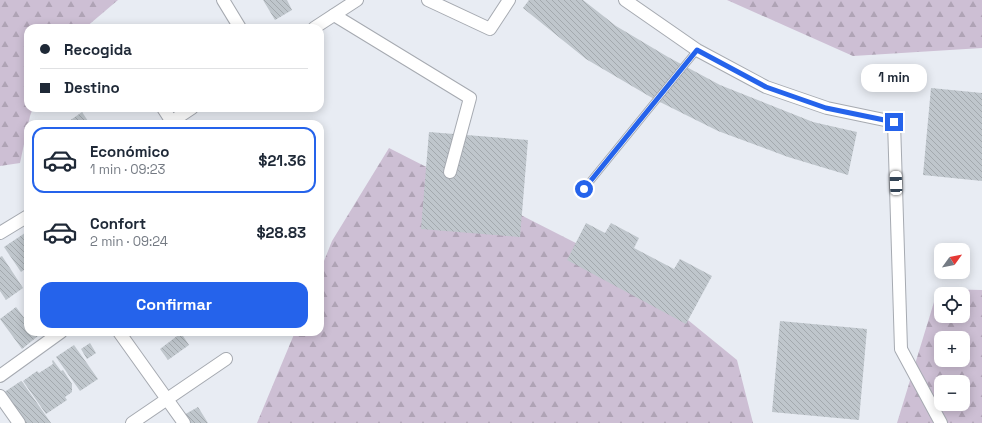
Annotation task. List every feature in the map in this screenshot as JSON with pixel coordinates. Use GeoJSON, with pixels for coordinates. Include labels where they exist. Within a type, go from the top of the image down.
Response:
{"type":"FeatureCollection","features":[{"type":"Feature","properties":{"kind":"street"},"geometry":{"type":"LineString","coordinates":[[223,0],[238,24]]}},
{"type":"Feature","properties":{"kind":"street"},"geometry":{"type":"LineString","coordinates":[[428,0],[490,29],[508,0]]}},
{"type":"Feature","properties":{"kind":"street"},"geometry":{"type":"LineString","coordinates":[[625,0],[697,50],[766,87],[826,108],[894,122],[901,349],[941,423]]}},
{"type":"Feature","properties":{"kind":"street"},"geometry":{"type":"LineString","coordinates":[[320,24],[352,1]]}},
{"type":"Feature","properties":{"kind":"street"},"geometry":{"type":"LineString","coordinates":[[334,15],[470,98],[450,172]]}},
{"type":"Feature","properties":{"kind":"street"},"geometry":{"type":"LineString","coordinates":[[174,120],[186,112]]}},
{"type":"Feature","properties":{"kind":"street"},"geometry":{"type":"LineString","coordinates":[[0,233],[24,218]]}},
{"type":"Feature","properties":{"kind":"street"},"geometry":{"type":"LineString","coordinates":[[0,376],[55,336]]}},
{"type":"Feature","properties":{"kind":"street"},"geometry":{"type":"LineString","coordinates":[[122,336],[184,423]]}},
{"type":"Feature","properties":{"kind":"street"},"geometry":{"type":"LineString","coordinates":[[132,423],[226,359]]}},
{"type":"Feature","properties":{"kind":"street"},"geometry":{"type":"LineString","coordinates":[[0,396],[19,423]]}},
{"type":"Feature","properties":{"kind":"lane"},"geometry":{"type":"LineString","coordinates":[[584,189],[697,50]]}},
{"type":"Feature","properties":{"kind":"green space"},"geometry":{"type":"Polygon","coordinates":[[[0,0],[118,0],[90,24],[24,24],[24,112],[32,112],[29,120],[24,120],[24,144],[20,163],[0,166],[0,0]]]}},
{"type":"Feature","properties":{"kind":"green space"},"geometry":{"type":"Polygon","coordinates":[[[727,0],[982,0],[982,48],[853,56],[727,0]]]}},
{"type":"Feature","properties":{"kind":"green space"},"geometry":{"type":"Polygon","coordinates":[[[389,148],[623,267],[737,360],[753,423],[257,423],[293,336],[324,336],[324,261],[332,241],[389,148]]]}},
{"type":"Feature","properties":{"kind":"green space"},"geometry":{"type":"Polygon","coordinates":[[[970,290],[982,290],[982,423],[897,423],[934,302],[934,323],[970,323],[970,290]]]}},
{"type":"Feature","properties":{"kind":"building"},"geometry":{"type":"Polygon","coordinates":[[[263,0],[287,0],[292,10],[275,20],[263,0]]]}},
{"type":"Feature","properties":{"kind":"building"},"geometry":{"type":"Polygon","coordinates":[[[529,0],[583,0],[616,26],[668,57],[720,85],[813,122],[857,132],[848,175],[788,157],[718,131],[654,99],[586,59],[523,8],[529,0]]]}},
{"type":"Feature","properties":{"kind":"building"},"geometry":{"type":"Polygon","coordinates":[[[931,88],[982,93],[982,181],[923,175],[931,88]]]}},
{"type":"Feature","properties":{"kind":"building"},"geometry":{"type":"Polygon","coordinates":[[[82,112],[87,120],[71,120],[82,112]]]}},
{"type":"Feature","properties":{"kind":"building"},"geometry":{"type":"Polygon","coordinates":[[[429,132],[528,140],[520,237],[421,229],[429,132]]]}},
{"type":"Feature","properties":{"kind":"building"},"geometry":{"type":"Polygon","coordinates":[[[586,223],[605,233],[611,223],[639,238],[634,248],[674,269],[680,259],[712,276],[686,324],[567,260],[586,223]]]}},
{"type":"Feature","properties":{"kind":"building"},"geometry":{"type":"Polygon","coordinates":[[[24,234],[24,270],[21,272],[4,247],[24,234]]]}},
{"type":"Feature","properties":{"kind":"building"},"geometry":{"type":"Polygon","coordinates":[[[2,256],[23,288],[6,300],[0,291],[0,257],[2,256]]]}},
{"type":"Feature","properties":{"kind":"building"},"geometry":{"type":"Polygon","coordinates":[[[16,307],[24,318],[24,336],[38,336],[22,349],[0,319],[16,307]]]}},
{"type":"Feature","properties":{"kind":"building"},"geometry":{"type":"Polygon","coordinates":[[[780,321],[867,329],[859,420],[772,412],[780,321]]]}},
{"type":"Feature","properties":{"kind":"building"},"geometry":{"type":"Polygon","coordinates":[[[177,336],[183,336],[189,345],[168,360],[160,349],[177,336]]]}},
{"type":"Feature","properties":{"kind":"building"},"geometry":{"type":"Polygon","coordinates":[[[90,343],[96,353],[87,359],[81,349],[90,343]]]}},
{"type":"Feature","properties":{"kind":"building"},"geometry":{"type":"Polygon","coordinates":[[[74,345],[98,379],[80,391],[56,357],[74,345]]]}},
{"type":"Feature","properties":{"kind":"building"},"geometry":{"type":"Polygon","coordinates":[[[53,360],[61,371],[63,370],[72,384],[72,392],[65,397],[67,400],[46,414],[23,381],[37,371],[39,373],[53,364],[53,360]]]}},
{"type":"Feature","properties":{"kind":"building"},"geometry":{"type":"Polygon","coordinates":[[[21,381],[51,423],[23,423],[3,393],[21,381]]]}},
{"type":"Feature","properties":{"kind":"building"},"geometry":{"type":"Polygon","coordinates":[[[198,407],[208,423],[186,423],[182,416],[198,407]]]}},
{"type":"Feature","properties":{"kind":"route"},"geometry":{"type":"LineString","coordinates":[[584,189],[697,50],[766,87],[826,108],[894,122]]}}]}
